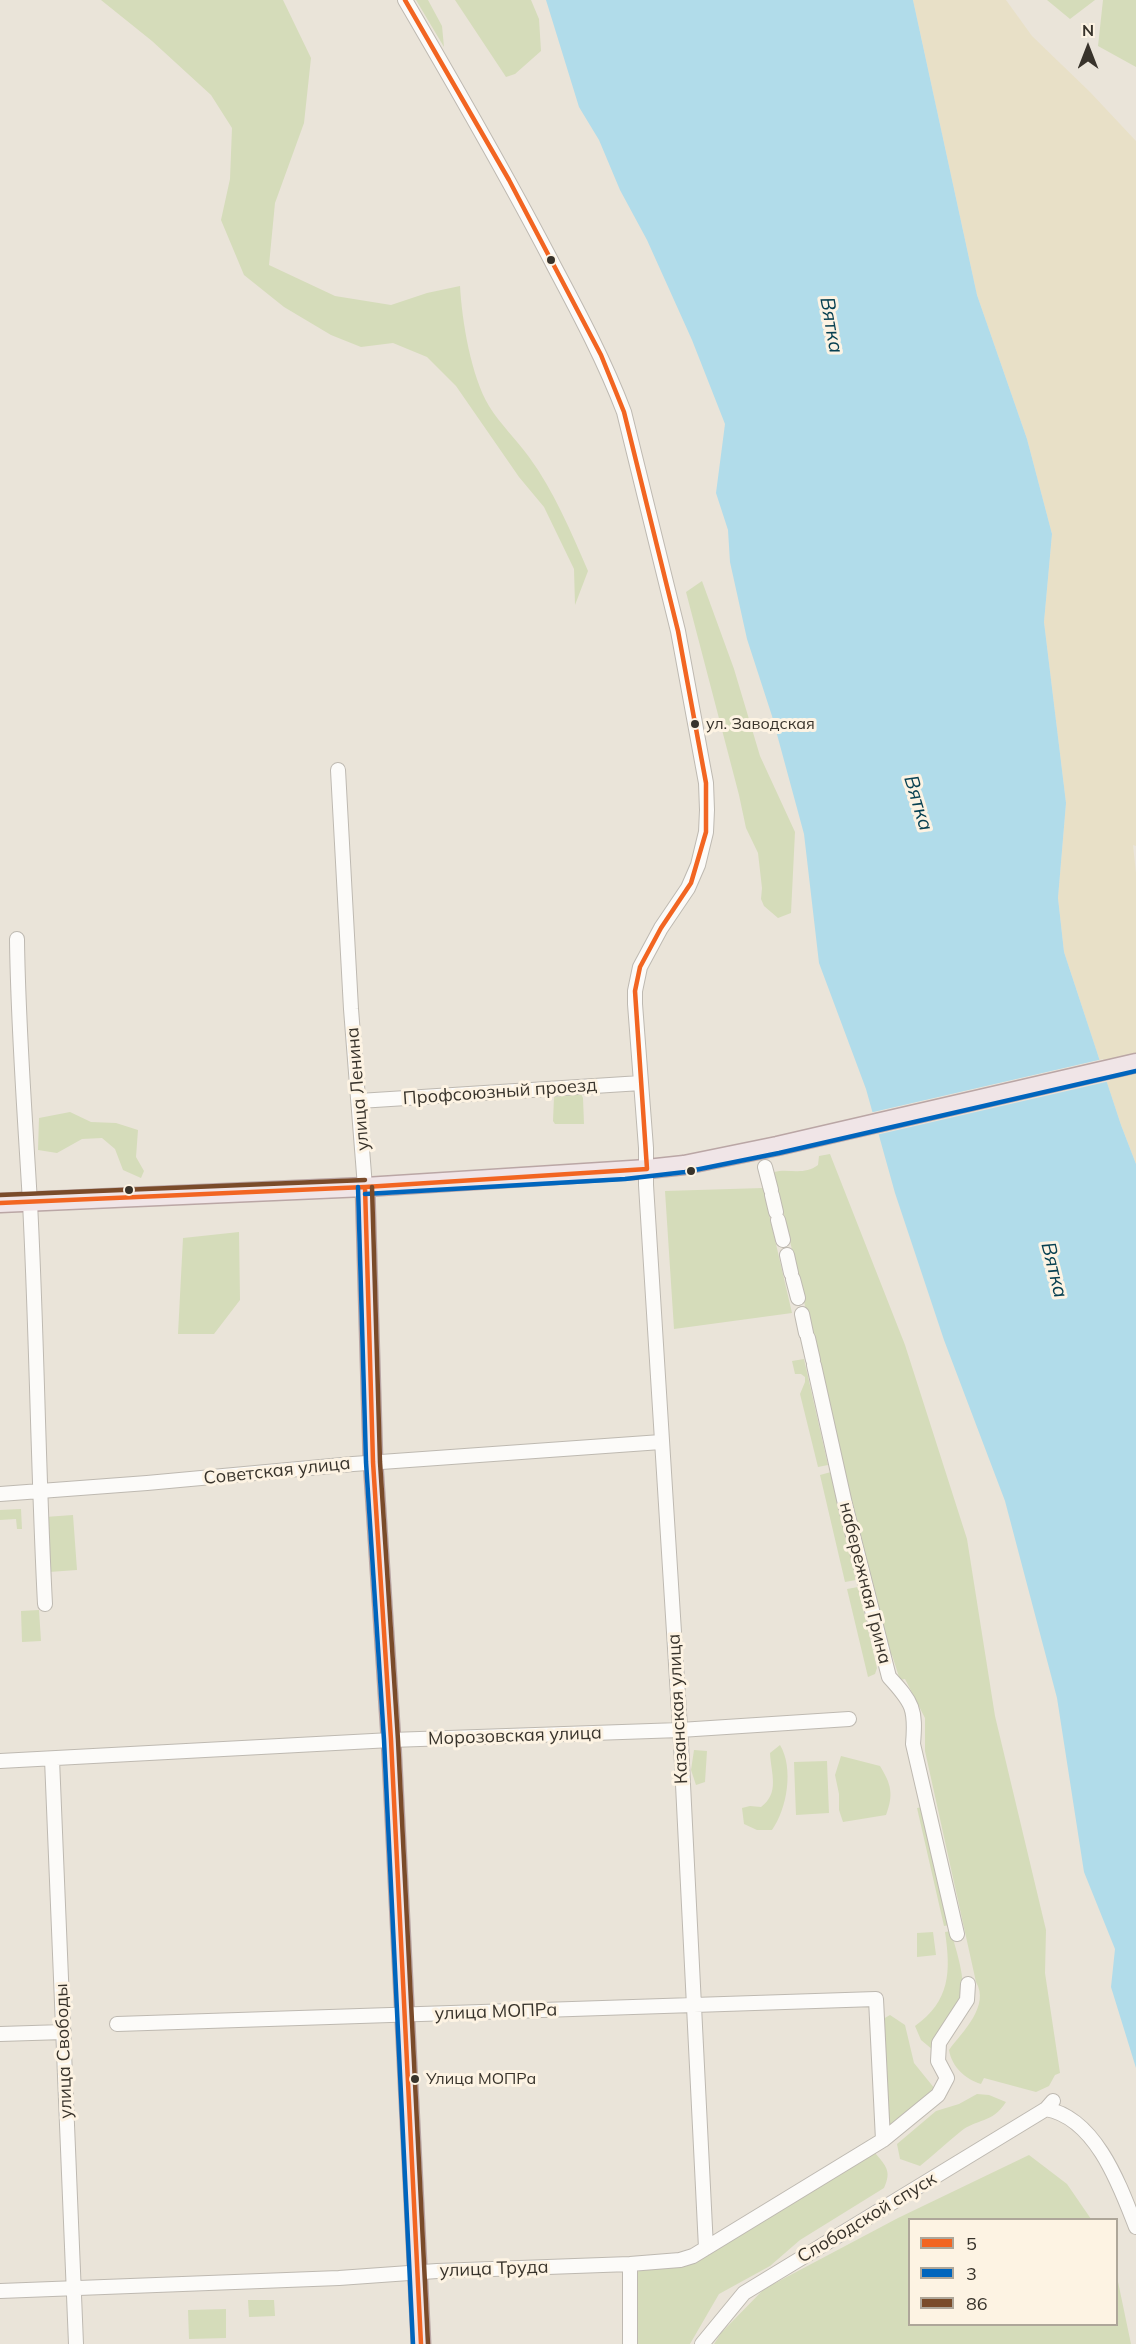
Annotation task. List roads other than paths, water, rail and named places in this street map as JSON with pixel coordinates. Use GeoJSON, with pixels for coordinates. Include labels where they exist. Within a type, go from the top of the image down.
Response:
{"type":"FeatureCollection","features":[{"type":"Feature","properties":{"kind":"main road"},"geometry":{"type":"LineString","coordinates":[[0,1203],[365,1187],[647,1170],[684,1165],[777,1146],[1136,1063]]}},
{"type":"Feature","properties":{"kind":"main road","name":"улица Ленина"},"geometry":{"type":"LineString","coordinates":[[365,1187],[373,1462],[391,1740],[422,2344]]}},
{"type":"Feature","properties":{"kind":"street","name":"Казанская улица"},"geometry":{"type":"LineString","coordinates":[[405,0],[509,180],[601,355],[624,412],[678,631],[706,783],[706,832],[698,865],[691,882],[661,928],[640,967],[635,990],[680,1730],[706,2248]]}},
{"type":"Feature","properties":{"kind":"street","name":"улица Ленина"},"geometry":{"type":"LineString","coordinates":[[338,770],[365,1187]]}},
{"type":"Feature","properties":{"kind":"street"},"geometry":{"type":"LineString","coordinates":[[17,939],[20,1061],[30,1202],[39,1492],[45,1604]]}},
{"type":"Feature","properties":{"kind":"street","name":"Профсоюзный проезд"},"geometry":{"type":"LineString","coordinates":[[359,1101],[640,1083]]}},
{"type":"Feature","properties":{"kind":"street"},"geometry":{"type":"LineString","coordinates":[[765,1167],[783,1240]]}},
{"type":"Feature","properties":{"kind":"street"},"geometry":{"type":"LineString","coordinates":[[787,1255],[798,1298]]}},
{"type":"Feature","properties":{"kind":"street","name":"набережная Грина"},"geometry":{"type":"LineString","coordinates":[[802,1314],[845,1504],[889,1677],[908,1697],[914,1715],[913,1744],[957,1934]]}},
{"type":"Feature","properties":{"kind":"street","name":"Советская улица"},"geometry":{"type":"LineString","coordinates":[[0,1494],[373,1462],[661,1442]]}},
{"type":"Feature","properties":{"kind":"street","name":"Морозовская улица"},"geometry":{"type":"LineString","coordinates":[[0,1761],[391,1740],[680,1730],[849,1719]]}},
{"type":"Feature","properties":{"kind":"street","name":"улица Свободы"},"geometry":{"type":"LineString","coordinates":[[52,1759],[76,2344]]}},
{"type":"Feature","properties":{"kind":"street"},"geometry":{"type":"LineString","coordinates":[[883,2140],[938,2095],[947,2078],[938,2061],[939,2043],[967,2000],[968,1984]]}},
{"type":"Feature","properties":{"kind":"street","name":"улица МОПРа"},"geometry":{"type":"LineString","coordinates":[[117,2024],[693,2007],[876,1999],[883,2140]]}},
{"type":"Feature","properties":{"kind":"street"},"geometry":{"type":"LineString","coordinates":[[0,2034],[64,2032]]}},
{"type":"Feature","properties":{"kind":"street","name":"Слободской спуск"},"geometry":{"type":"LineString","coordinates":[[702,2344],[744,2293],[1050,2105],[1072,2121],[1095,2143],[1114,2175],[1136,2227]]}},
{"type":"Feature","properties":{"kind":"street","name":"улица Труда"},"geometry":{"type":"LineString","coordinates":[[0,2291],[339,2278],[680,2260],[693,2256],[883,2140]]}},
{"type":"Feature","properties":{"kind":"street"},"geometry":{"type":"LineString","coordinates":[[630,2264],[630,2344]]}},
{"type":"Feature","properties":{"kind":"water","name":"Вятка"},"geometry":{"type":"Polygon","coordinates":[[[546,0],[913,0],[977,295],[1027,439],[1052,534],[1044,622],[1066,803],[1058,898],[1064,952],[1136,1164],[1136,2068],[1111,1987],[1115,1949],[1084,1872],[1057,1698],[1005,1501],[944,1340],[895,1193],[866,1089],[819,963],[804,834],[772,716],[747,639],[730,562],[728,530],[716,493],[725,424],[692,340],[647,240],[620,190],[599,140],[579,107],[546,0]]]}},
{"type":"Feature","properties":{"kind":"place","name":"ул. Заводская"},"geometry":{"type":"Point","coordinates":[695,724]}},
{"type":"Feature","properties":{"kind":"place","name":"Улица МОПРа"},"geometry":{"type":"Point","coordinates":[415,2079]}}]}
